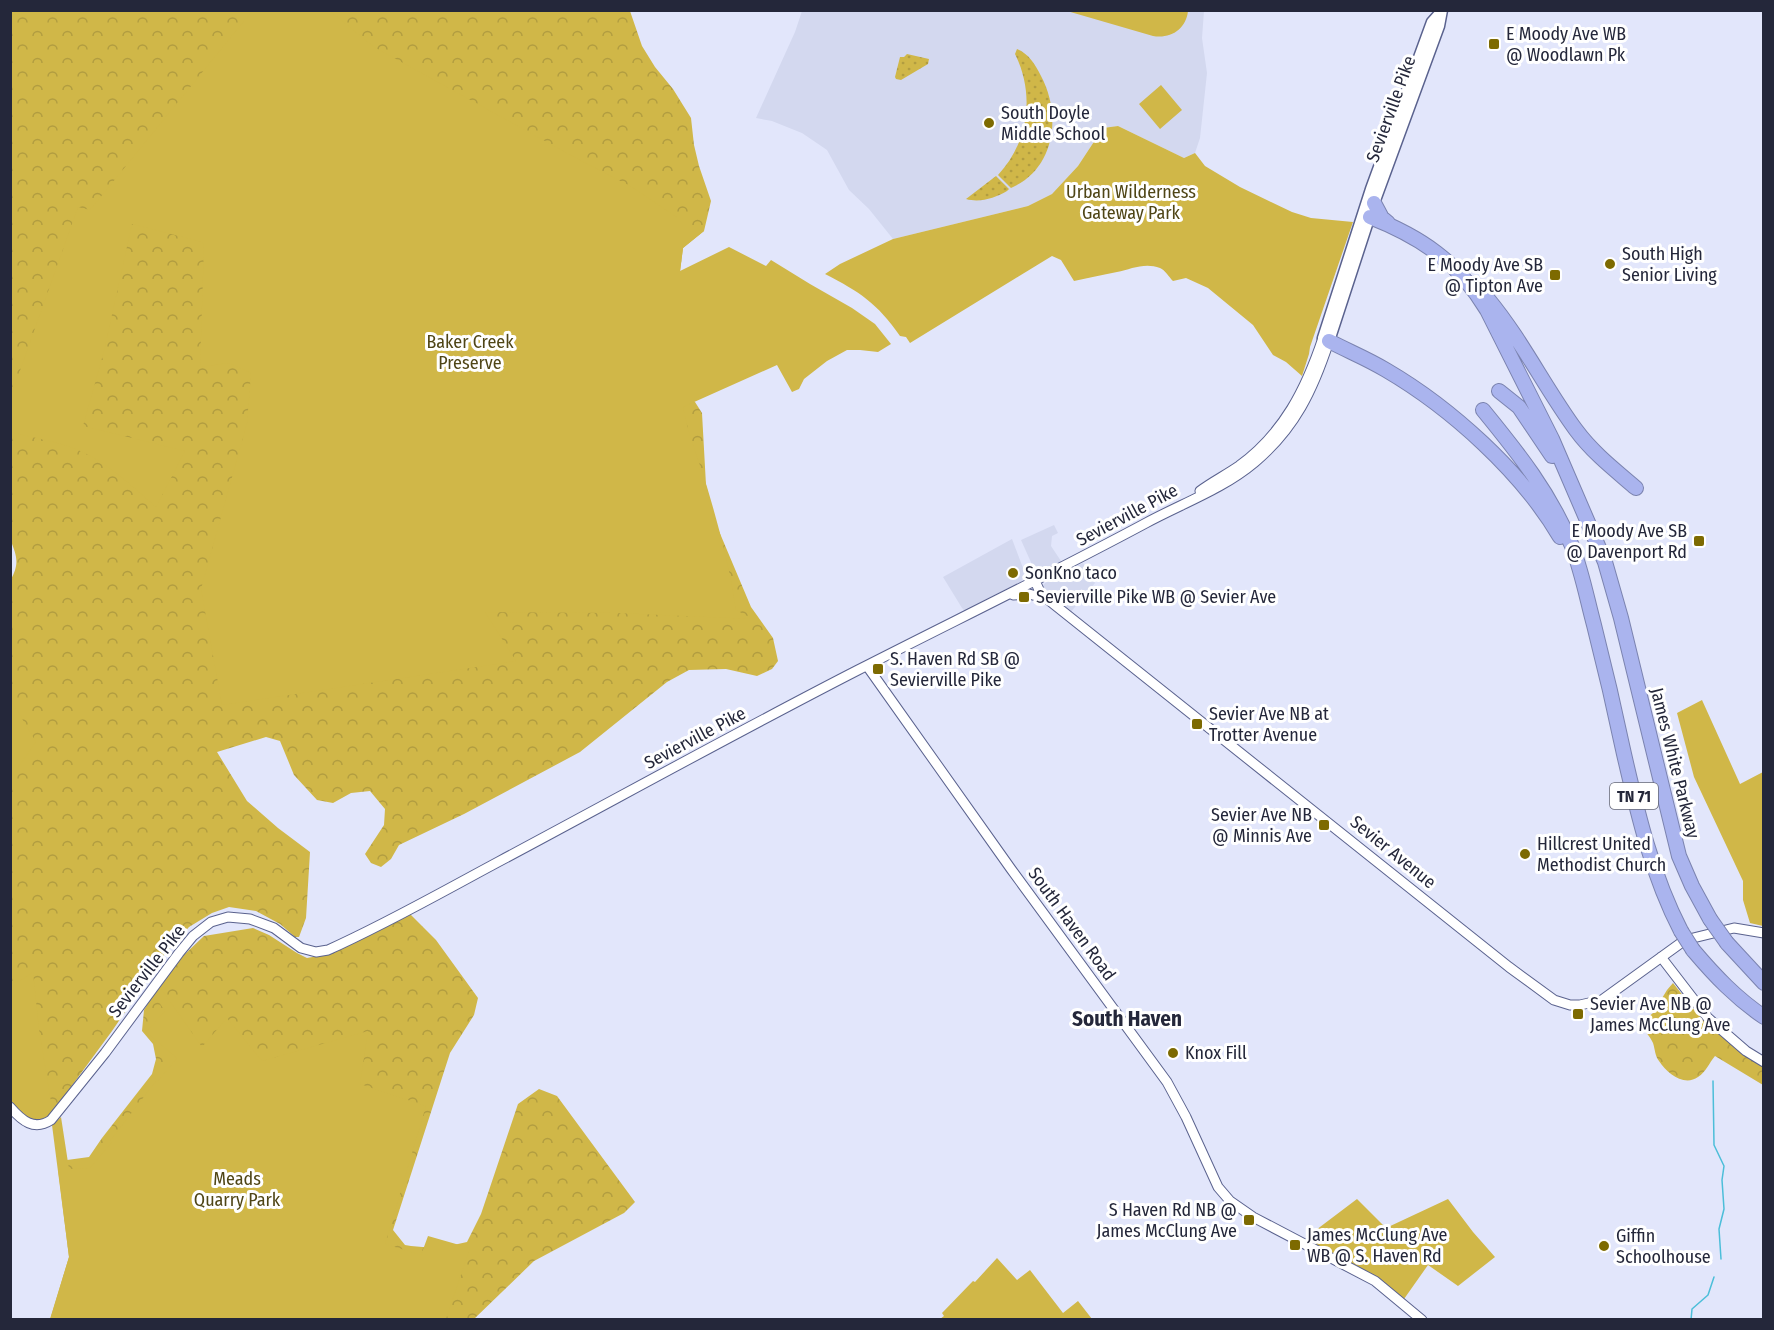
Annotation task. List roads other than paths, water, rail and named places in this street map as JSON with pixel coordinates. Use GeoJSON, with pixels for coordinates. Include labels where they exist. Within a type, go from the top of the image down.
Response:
{"type":"FeatureCollection","features":[{"type":"Feature","properties":{"kind":"highway"},"geometry":{"type":"LineString","coordinates":[[1374,203],[1385,221],[1397,229]]}},
{"type":"Feature","properties":{"kind":"highway"},"geometry":{"type":"LineString","coordinates":[[1366,216],[1429,246],[1473,281],[1495,308],[1576,430],[1605,463],[1636,488]]}},
{"type":"Feature","properties":{"kind":"highway"},"geometry":{"type":"LineString","coordinates":[[1459,271],[1487,310],[1552,439],[1593,532]]}},
{"type":"Feature","properties":{"kind":"highway"},"geometry":{"type":"LineString","coordinates":[[1326,339],[1401,379],[1450,415],[1484,444],[1545,514],[1573,562],[1588,599]]}},
{"type":"Feature","properties":{"kind":"highway"},"geometry":{"type":"LineString","coordinates":[[1498,391],[1519,407],[1553,456],[1593,532]]}},
{"type":"Feature","properties":{"kind":"highway"},"geometry":{"type":"LineString","coordinates":[[1483,410],[1532,472],[1553,506],[1579,566],[1588,599]]}},
{"type":"Feature","properties":{"kind":"highway","name":"James White Parkway"},"geometry":{"type":"LineString","coordinates":[[1593,532],[1605,562],[1621,618],[1679,856],[1692,886],[1726,943],[1764,983]]}},
{"type":"Feature","properties":{"kind":"highway","name":"TN 71"},"geometry":{"type":"LineString","coordinates":[[1588,599],[1636,804],[1653,865],[1668,907],[1693,950],[1719,980],[1746,1005],[1764,1017]]}},
{"type":"Feature","properties":{"kind":"highway"},"geometry":{"type":"LineString","coordinates":[[1719,980],[1764,1026]]}},
{"type":"Feature","properties":{"kind":"main road","name":"Sevierville Pike"},"geometry":{"type":"LineString","coordinates":[[1366,216],[1374,203],[1439,26],[1442,11]]}},
{"type":"Feature","properties":{"kind":"main road","name":"Sevierville Pike"},"geometry":{"type":"LineString","coordinates":[[1326,339],[1335,325],[1386,148],[1432,22],[1442,11]]}},
{"type":"Feature","properties":{"kind":"main road","name":"Sevierville Pike"},"geometry":{"type":"LineString","coordinates":[[1326,339],[1333,309],[1354,254]]}},
{"type":"Feature","properties":{"kind":"street","name":"Sevierville Pike"},"geometry":{"type":"LineString","coordinates":[[1181,504],[1250,457],[1267,441],[1287,416],[1308,379],[1326,339]]}},
{"type":"Feature","properties":{"kind":"street","name":"Sevierville Pike"},"geometry":{"type":"LineString","coordinates":[[10,1107],[27,1123],[39,1125],[51,1119],[99,1061],[179,953],[199,930],[212,922],[228,917],[250,918],[274,928],[301,948],[316,952],[328,950],[867,666],[1091,553],[1181,504],[1211,491],[1243,471],[1283,434],[1312,389],[1326,339]]}},
{"type":"Feature","properties":{"kind":"street","name":"Sevier Avenue"},"geometry":{"type":"LineString","coordinates":[[1035,581],[1041,594],[1047,599],[1509,967],[1554,999],[1570,1005],[1602,1000],[1685,940],[1734,928],[1764,933]]}},
{"type":"Feature","properties":{"kind":"street"},"geometry":{"type":"LineString","coordinates":[[1008,595],[1029,594],[1047,599]]}},
{"type":"Feature","properties":{"kind":"street","name":"South Haven Road"},"geometry":{"type":"LineString","coordinates":[[867,666],[1011,869],[1167,1082],[1223,1194],[1252,1217],[1375,1281],[1422,1320]]}},
{"type":"Feature","properties":{"kind":"street"},"geometry":{"type":"LineString","coordinates":[[1661,957],[1708,1018],[1746,1051],[1764,1062]]}},
{"type":"Feature","properties":{"kind":"waterway"},"geometry":{"type":"LineString","coordinates":[[1713,1081],[1714,1145],[1724,1166],[1722,1180],[1724,1209],[1719,1229],[1721,1259]]}},
{"type":"Feature","properties":{"kind":"waterway"},"geometry":{"type":"LineString","coordinates":[[1691,1320],[1692,1309],[1708,1295],[1714,1277]]}},
{"type":"Feature","properties":{"kind":"place","name":"E Moody Ave WB @ Woodlawn Pk"},"geometry":{"type":"Point","coordinates":[1494,44]}},
{"type":"Feature","properties":{"kind":"place","name":"South Doyle Middle School"},"geometry":{"type":"Point","coordinates":[989,123]}},
{"type":"Feature","properties":{"kind":"place","name":"South High Senior Living"},"geometry":{"type":"Point","coordinates":[1610,264]}},
{"type":"Feature","properties":{"kind":"place","name":"E Moody Ave SB @ Tipton Ave"},"geometry":{"type":"Point","coordinates":[1555,275]}},
{"type":"Feature","properties":{"kind":"place","name":"E Moody Ave SB @ Davenport Rd"},"geometry":{"type":"Point","coordinates":[1699,541]}},
{"type":"Feature","properties":{"kind":"place","name":"SonKno taco"},"geometry":{"type":"Point","coordinates":[1013,573]}},
{"type":"Feature","properties":{"kind":"place","name":"Sevierville Pike WB @ Sevier Ave"},"geometry":{"type":"Point","coordinates":[1024,597]}},
{"type":"Feature","properties":{"kind":"place","name":"S. Haven Rd SB @ Sevierville Pike"},"geometry":{"type":"Point","coordinates":[878,669]}},
{"type":"Feature","properties":{"kind":"place","name":"Sevier Ave NB at Trotter Avenue"},"geometry":{"type":"Point","coordinates":[1197,724]}},
{"type":"Feature","properties":{"kind":"place","name":"Sevier Ave NB @ Minnis Ave"},"geometry":{"type":"Point","coordinates":[1324,825]}},
{"type":"Feature","properties":{"kind":"place","name":"Hillcrest United Methodist Church"},"geometry":{"type":"Point","coordinates":[1525,854]}},
{"type":"Feature","properties":{"kind":"place","name":"Sevier Ave NB @ James McClung Ave"},"geometry":{"type":"Point","coordinates":[1578,1014]}},
{"type":"Feature","properties":{"kind":"place","name":"Knox Fill"},"geometry":{"type":"Point","coordinates":[1173,1053]}},
{"type":"Feature","properties":{"kind":"place","name":"S Haven Rd NB @ James McClung Ave"},"geometry":{"type":"Point","coordinates":[1249,1220]}},
{"type":"Feature","properties":{"kind":"place","name":"James McClung Ave WB @ S. Haven Rd"},"geometry":{"type":"Point","coordinates":[1295,1245]}},
{"type":"Feature","properties":{"kind":"place","name":"Giffin Schoolhouse"},"geometry":{"type":"Point","coordinates":[1604,1246]}},
{"type":"Feature","properties":{"kind":"district","name":"South Haven"},"geometry":{"type":"Point","coordinates":[1127,1019]}},
{"type":"Feature","properties":{"kind":"park label","name":"Urban Wilderness Gateway Park"},"geometry":{"type":"Point","coordinates":[1131,202]}},
{"type":"Feature","properties":{"kind":"park label","name":"Baker Creek Preserve"},"geometry":{"type":"Point","coordinates":[470,352]}},
{"type":"Feature","properties":{"kind":"park label","name":"Meads Quarry Park"},"geometry":{"type":"Point","coordinates":[237,1189]}}]}
